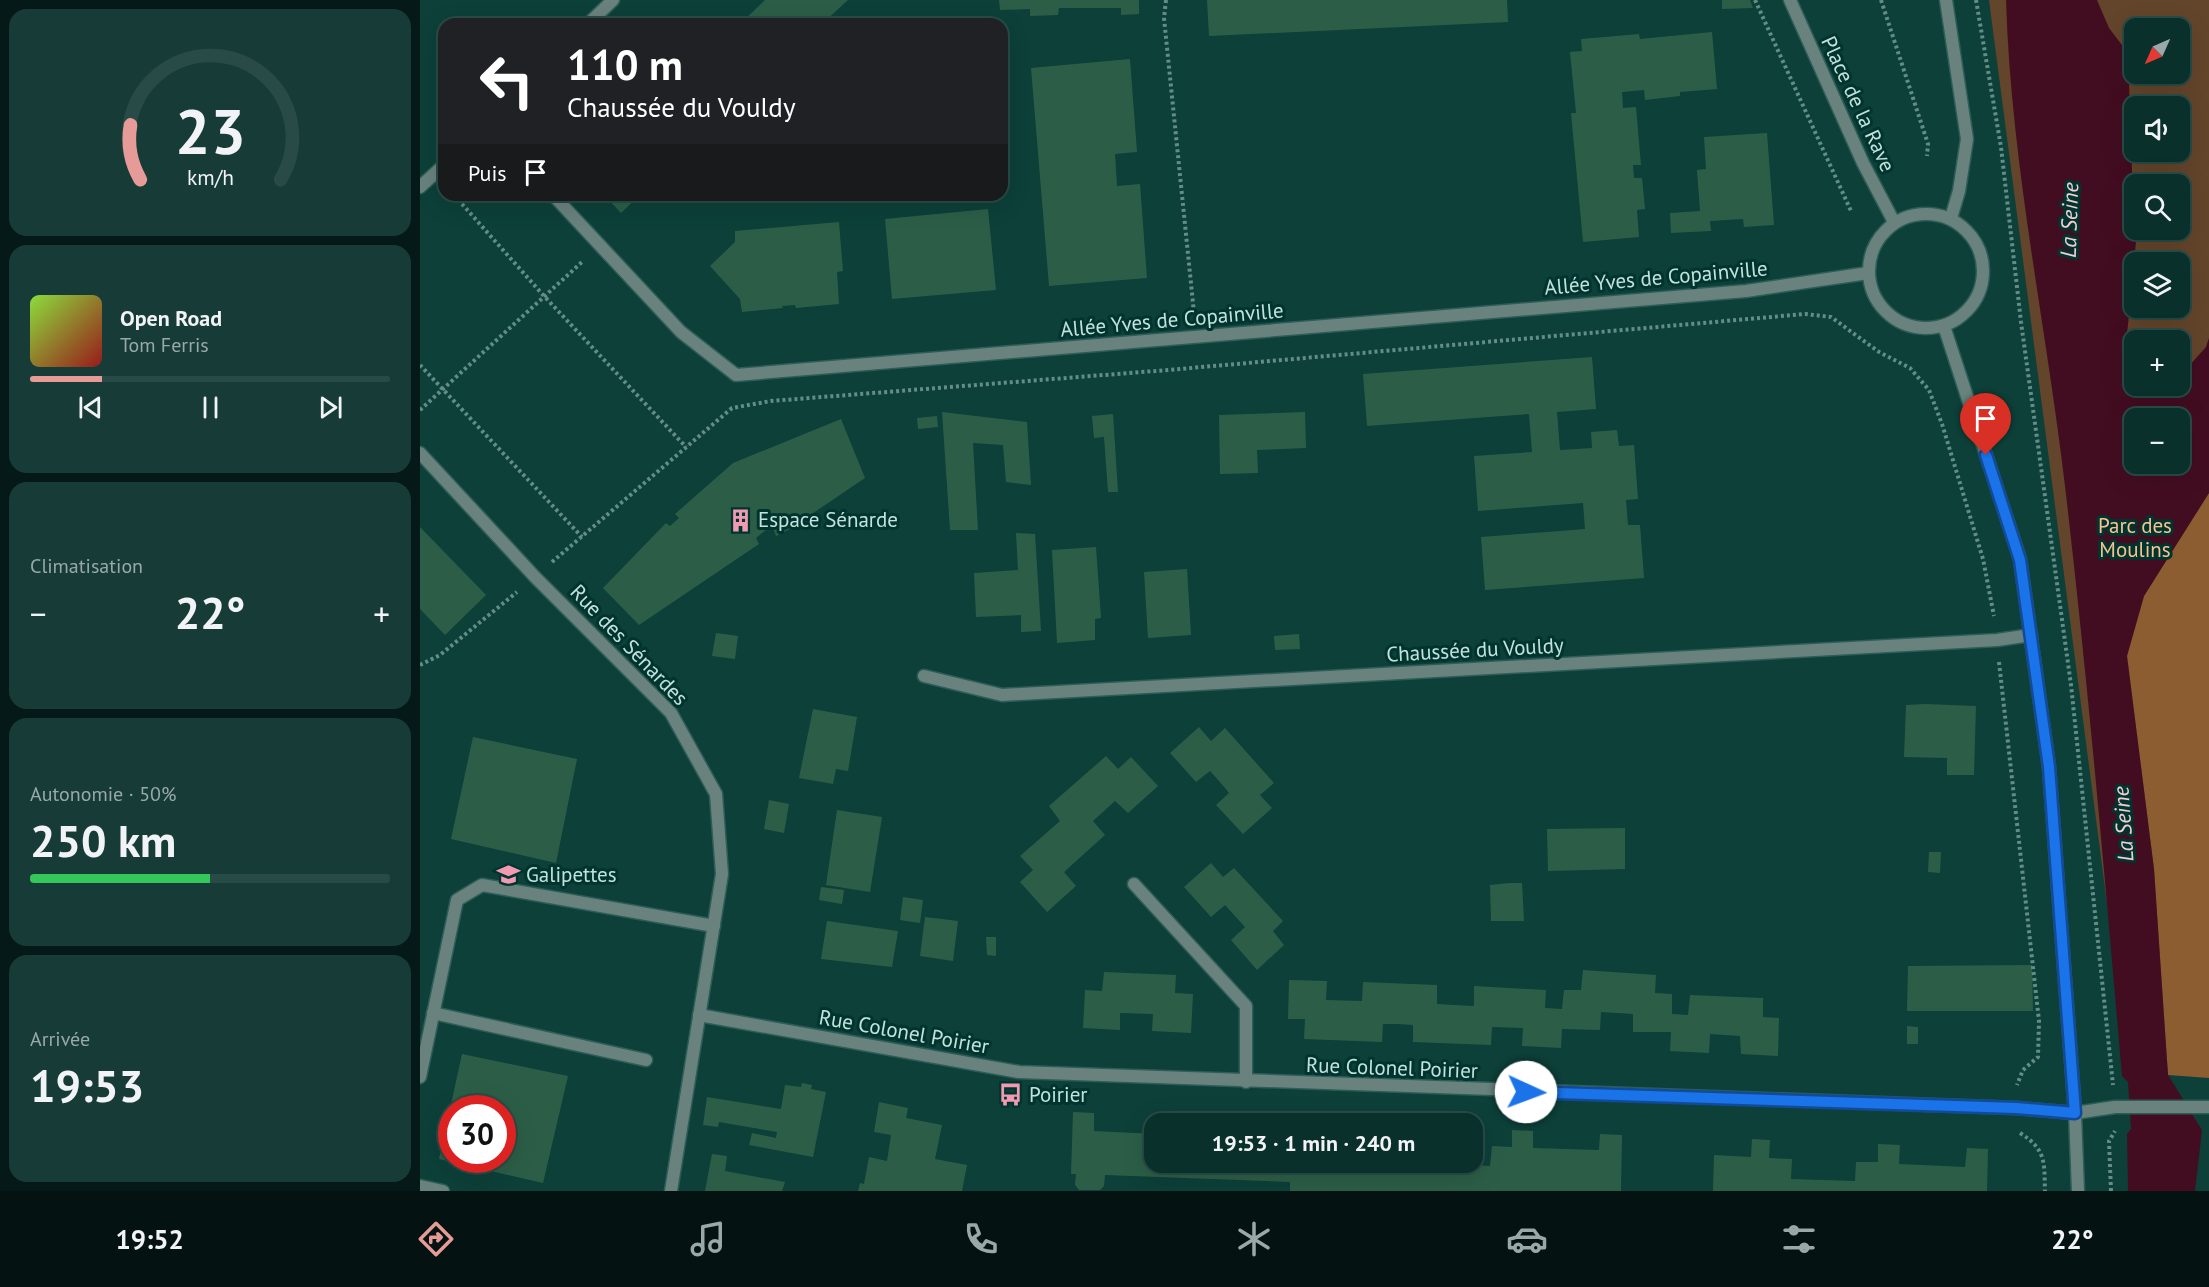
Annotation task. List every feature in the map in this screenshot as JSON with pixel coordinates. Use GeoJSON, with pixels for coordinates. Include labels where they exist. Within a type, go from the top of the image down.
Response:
{"type":"FeatureCollection","features":[{"type":"Feature","properties":{"kind":"street"},"geometry":{"type":"LineString","coordinates":[[594,18],[613,0]]}},
{"type":"Feature","properties":{"kind":"street","name":"Place de la Rave"},"geometry":{"type":"LineString","coordinates":[[1790,0],[1863,163],[1894,222]]}},
{"type":"Feature","properties":{"kind":"street"},"geometry":{"type":"LineString","coordinates":[[1946,0],[1967,139],[1959,190],[1951,218]]}},
{"type":"Feature","properties":{"kind":"street"},"geometry":{"type":"LineString","coordinates":[[420,187],[438,170]]}},
{"type":"Feature","properties":{"kind":"street","name":"Allée Yves de Copainville"},"geometry":{"type":"LineString","coordinates":[[559,201],[681,332],[736,375],[1746,291],[1868,273]]}},
{"type":"Feature","properties":{"kind":"street"},"geometry":{"type":"LineString","coordinates":[[1932,213],[1951,218],[1972,235],[1983,261],[1981,289],[1967,312],[1944,326],[1917,328],[1893,318],[1875,299],[1868,273],[1874,244],[1894,222],[1912,214],[1932,213]]}},
{"type":"Feature","properties":{"kind":"street"},"geometry":{"type":"LineString","coordinates":[[1944,326],[2020,560],[2049,767],[2075,1113],[2078,1191]]}},
{"type":"Feature","properties":{"kind":"street","name":"Rue des Sénardes"},"geometry":{"type":"LineString","coordinates":[[420,453],[535,577],[671,713],[716,794],[722,874],[671,1191]]}},
{"type":"Feature","properties":{"kind":"street","name":"Chaussée du Vouldy"},"geometry":{"type":"LineString","coordinates":[[924,676],[1002,695],[1996,640],[2031,636]]}},
{"type":"Feature","properties":{"kind":"street"},"geometry":{"type":"LineString","coordinates":[[1134,884],[1246,1006],[1246,1082]]}},
{"type":"Feature","properties":{"kind":"street"},"geometry":{"type":"LineString","coordinates":[[420,1077],[457,900],[482,885],[714,926]]}},
{"type":"Feature","properties":{"kind":"street"},"geometry":{"type":"LineString","coordinates":[[433,1013],[646,1060]]}},
{"type":"Feature","properties":{"kind":"street","name":"Rue Colonel Poirier"},"geometry":{"type":"LineString","coordinates":[[699,1015],[1019,1072],[1246,1082],[2016,1108],[2075,1113],[2121,1106],[2209,1107]]}},
{"type":"Feature","properties":{"kind":"street"},"geometry":{"type":"LineString","coordinates":[[420,1186],[443,1191]]}},
{"type":"Feature","properties":{"kind":"path"},"geometry":{"type":"LineString","coordinates":[[1166,0],[1164,18],[1197,338]]}},
{"type":"Feature","properties":{"kind":"path"},"geometry":{"type":"LineString","coordinates":[[1755,0],[1851,211]]}},
{"type":"Feature","properties":{"kind":"path"},"geometry":{"type":"LineString","coordinates":[[1881,0],[1928,144],[1927,156]]}},
{"type":"Feature","properties":{"kind":"path"},"geometry":{"type":"LineString","coordinates":[[1976,0],[2001,147],[2021,322],[2071,685],[2121,1106],[2116,1129],[2109,1141],[2111,1191]]}},
{"type":"Feature","properties":{"kind":"path"},"geometry":{"type":"LineString","coordinates":[[459,201],[544,296],[686,447]]}},
{"type":"Feature","properties":{"kind":"path"},"geometry":{"type":"LineString","coordinates":[[420,410],[600,246]]}},
{"type":"Feature","properties":{"kind":"path"},"geometry":{"type":"LineString","coordinates":[[420,665],[440,655],[535,577],[732,408],[771,401],[1122,374],[1804,314],[1831,317],[1879,352],[1910,368],[1929,390],[1942,424],[1983,559],[1991,597],[2039,1021],[2038,1057],[2023,1070],[2016,1082],[2018,1131],[2031,1140],[2044,1156],[2045,1191]]}},
{"type":"Feature","properties":{"kind":"path"},"geometry":{"type":"LineString","coordinates":[[420,365],[582,537]]}},
{"type":"Feature","properties":{"kind":"green space","name":"Parc des Moulins"},"geometry":{"type":"Polygon","coordinates":[[[1989,0],[2209,0],[2209,1061],[2129,1072],[1989,0]]]}},
{"type":"Feature","properties":{"kind":"shaded area"},"geometry":{"type":"Polygon","coordinates":[[[2209,493],[2209,1078],[2168,1075],[2154,869],[2127,656],[2144,596],[2209,493]]]}},
{"type":"Feature","properties":{"kind":"water","name":"La Seine"},"geometry":{"type":"Polygon","coordinates":[[[2006,0],[2097,0],[2109,28],[2124,48],[2124,84],[2129,84],[2129,96],[2124,96],[2124,162],[2132,162],[2132,174],[2124,174],[2124,240],[2136,240],[2135,252],[2124,252],[2124,318],[2129,318],[2127,330],[2124,330],[2124,396],[2190,396],[2190,365],[2206,347],[2209,338],[2209,493],[2144,596],[2127,656],[2154,869],[2168,1075],[2202,1130],[2195,1191],[2128,1191],[2127,1134],[2131,1129],[2128,1082],[2122,1076],[2081,633],[2065,486],[2015,122],[2006,0]]]}},
{"type":"Feature","properties":{"kind":"building"},"geometry":{"type":"Polygon","coordinates":[[[765,0],[848,0],[828,18],[746,18],[765,0]]]}},
{"type":"Feature","properties":{"kind":"building"},"geometry":{"type":"Polygon","coordinates":[[[999,0],[1139,0],[1139,14],[1121,15],[1121,8],[1059,8],[1058,15],[1030,16],[1030,9],[1000,10],[999,0]]]}},
{"type":"Feature","properties":{"kind":"building"},"geometry":{"type":"Polygon","coordinates":[[[1207,0],[1507,0],[1508,22],[1209,36],[1207,0]]]}},
{"type":"Feature","properties":{"kind":"building"},"geometry":{"type":"Polygon","coordinates":[[[1722,0],[1750,0],[1753,8],[1722,9],[1722,0]]]}},
{"type":"Feature","properties":{"kind":"building"},"geometry":{"type":"Polygon","coordinates":[[[1712,32],[1717,89],[1680,92],[1680,96],[1645,100],[1644,90],[1622,92],[1623,108],[1636,107],[1641,165],[1633,165],[1634,178],[1642,178],[1645,209],[1637,210],[1639,237],[1583,242],[1571,113],[1576,113],[1570,52],[1582,51],[1581,39],[1639,34],[1640,39],[1712,32]]]}},
{"type":"Feature","properties":{"kind":"building"},"geometry":{"type":"Polygon","coordinates":[[[1130,59],[1137,152],[1115,154],[1117,186],[1140,184],[1147,278],[1049,286],[1031,68],[1130,59]]]}},
{"type":"Feature","properties":{"kind":"building"},"geometry":{"type":"Polygon","coordinates":[[[1767,133],[1774,225],[1744,227],[1743,219],[1710,221],[1711,231],[1671,233],[1670,213],[1700,211],[1697,170],[1706,169],[1704,137],[1767,133]]]}},
{"type":"Feature","properties":{"kind":"building"},"geometry":{"type":"Polygon","coordinates":[[[610,201],[634,201],[621,213],[610,201]]]}},
{"type":"Feature","properties":{"kind":"building"},"geometry":{"type":"Polygon","coordinates":[[[988,209],[996,290],[892,299],[885,219],[988,209]]]}},
{"type":"Feature","properties":{"kind":"building"},"geometry":{"type":"Polygon","coordinates":[[[839,222],[843,271],[837,272],[839,304],[796,308],[795,305],[782,306],[783,308],[742,312],[740,299],[710,266],[735,242],[735,231],[839,222]]]}},
{"type":"Feature","properties":{"kind":"building"},"geometry":{"type":"Polygon","coordinates":[[[1592,357],[1596,409],[1557,412],[1560,450],[1592,448],[1591,432],[1617,430],[1619,446],[1634,445],[1638,499],[1626,500],[1628,525],[1640,525],[1644,578],[1485,590],[1481,537],[1585,529],[1583,503],[1478,511],[1474,456],[1532,452],[1529,414],[1367,426],[1363,374],[1592,357]]]}},
{"type":"Feature","properties":{"kind":"building"},"geometry":{"type":"Polygon","coordinates":[[[942,412],[1027,422],[1031,485],[1006,482],[1003,445],[973,443],[978,530],[950,530],[942,412]]]}},
{"type":"Feature","properties":{"kind":"building"},"geometry":{"type":"Polygon","coordinates":[[[1305,412],[1306,448],[1257,450],[1258,473],[1220,474],[1219,415],[1305,412]]]}},
{"type":"Feature","properties":{"kind":"building"},"geometry":{"type":"Polygon","coordinates":[[[1113,414],[1118,492],[1108,492],[1104,437],[1094,438],[1092,416],[1113,414]]]}},
{"type":"Feature","properties":{"kind":"building"},"geometry":{"type":"Polygon","coordinates":[[[937,416],[938,427],[918,429],[917,418],[937,416]]]}},
{"type":"Feature","properties":{"kind":"building","name":"Espace Sénarde"},"geometry":{"type":"Polygon","coordinates":[[[841,419],[865,478],[776,536],[772,525],[756,538],[759,544],[639,625],[603,588],[666,523],[670,526],[679,518],[675,514],[733,463],[841,419]]]}},
{"type":"Feature","properties":{"kind":"building"},"geometry":{"type":"Polygon","coordinates":[[[420,527],[486,595],[445,635],[420,609],[420,527]]]}},
{"type":"Feature","properties":{"kind":"building"},"geometry":{"type":"Polygon","coordinates":[[[1016,533],[1035,534],[1041,631],[1021,632],[1021,615],[976,617],[974,573],[1018,570],[1016,533]]]}},
{"type":"Feature","properties":{"kind":"building"},"geometry":{"type":"Polygon","coordinates":[[[1096,547],[1101,618],[1095,619],[1095,640],[1057,643],[1052,550],[1096,547]]]}},
{"type":"Feature","properties":{"kind":"building"},"geometry":{"type":"Polygon","coordinates":[[[1187,569],[1191,635],[1148,638],[1144,572],[1187,569]]]}},
{"type":"Feature","properties":{"kind":"building"},"geometry":{"type":"Polygon","coordinates":[[[716,633],[738,636],[735,659],[712,656],[716,633]]]}},
{"type":"Feature","properties":{"kind":"building"},"geometry":{"type":"Polygon","coordinates":[[[1299,634],[1300,649],[1275,650],[1274,636],[1299,634]]]}},
{"type":"Feature","properties":{"kind":"building"},"geometry":{"type":"Polygon","coordinates":[[[1906,705],[1976,706],[1974,775],[1947,775],[1947,758],[1904,757],[1906,705]]]}},
{"type":"Feature","properties":{"kind":"building"},"geometry":{"type":"Polygon","coordinates":[[[813,709],[857,717],[848,771],[836,769],[833,784],[799,778],[813,709]]]}},
{"type":"Feature","properties":{"kind":"building"},"geometry":{"type":"Polygon","coordinates":[[[1199,727],[1211,741],[1225,728],[1274,783],[1260,795],[1272,808],[1243,834],[1216,805],[1229,793],[1220,782],[1210,771],[1196,782],[1170,753],[1199,727]]]}},
{"type":"Feature","properties":{"kind":"building"},"geometry":{"type":"Polygon","coordinates":[[[473,737],[577,759],[556,863],[451,839],[473,737]]]}},
{"type":"Feature","properties":{"kind":"building"},"geometry":{"type":"Polygon","coordinates":[[[1106,756],[1118,769],[1131,757],[1158,786],[1128,813],[1115,801],[1093,821],[1105,835],[1064,872],[1076,886],[1047,912],[1020,882],[1033,870],[1020,856],[1060,821],[1049,806],[1106,756]]]}},
{"type":"Feature","properties":{"kind":"building"},"geometry":{"type":"Polygon","coordinates":[[[769,800],[789,804],[784,833],[764,829],[769,800]]]}},
{"type":"Feature","properties":{"kind":"building"},"geometry":{"type":"Polygon","coordinates":[[[837,810],[882,817],[870,892],[826,885],[837,810]]]}},
{"type":"Feature","properties":{"kind":"building"},"geometry":{"type":"Polygon","coordinates":[[[1625,828],[1625,869],[1548,871],[1547,829],[1625,828]]]}},
{"type":"Feature","properties":{"kind":"building"},"geometry":{"type":"Polygon","coordinates":[[[1929,852],[1941,852],[1940,873],[1928,872],[1929,852]]]}},
{"type":"Feature","properties":{"kind":"building"},"geometry":{"type":"Polygon","coordinates":[[[1211,863],[1223,877],[1234,868],[1283,921],[1273,931],[1284,945],[1257,970],[1231,940],[1245,927],[1225,905],[1211,917],[1184,887],[1211,863]]]}},
{"type":"Feature","properties":{"kind":"building"},"geometry":{"type":"Polygon","coordinates":[[[1522,883],[1524,921],[1491,921],[1490,885],[1522,883]]]}},
{"type":"Feature","properties":{"kind":"building"},"geometry":{"type":"Polygon","coordinates":[[[821,887],[844,890],[842,904],[819,900],[821,887]]]}},
{"type":"Feature","properties":{"kind":"building"},"geometry":{"type":"Polygon","coordinates":[[[903,897],[923,900],[920,923],[900,920],[903,897]]]}},
{"type":"Feature","properties":{"kind":"building"},"geometry":{"type":"Polygon","coordinates":[[[925,917],[958,921],[953,961],[920,956],[925,917]]]}},
{"type":"Feature","properties":{"kind":"building"},"geometry":{"type":"Polygon","coordinates":[[[827,921],[898,931],[892,967],[821,959],[827,921]]]}},
{"type":"Feature","properties":{"kind":"building"},"geometry":{"type":"Polygon","coordinates":[[[986,937],[996,937],[996,956],[987,955],[986,937]]]}},
{"type":"Feature","properties":{"kind":"building"},"geometry":{"type":"Polygon","coordinates":[[[2032,965],[2033,1011],[1907,1011],[1908,966],[2032,965]]]}},
{"type":"Feature","properties":{"kind":"building"},"geometry":{"type":"Polygon","coordinates":[[[1583,970],[1656,975],[1655,993],[1672,994],[1672,1014],[1688,1015],[1690,995],[1763,998],[1763,1017],[1779,1018],[1778,1056],[1741,1054],[1740,1036],[1710,1034],[1709,1053],[1670,1051],[1671,1032],[1633,1032],[1633,1014],[1601,1012],[1600,1030],[1562,1029],[1561,1048],[1522,1046],[1523,1028],[1492,1027],[1491,1045],[1413,1042],[1413,1025],[1398,1024],[1383,1024],[1382,1042],[1304,1039],[1305,1019],[1288,1019],[1289,980],[1327,981],[1326,1000],[1362,1001],[1363,982],[1437,985],[1437,1004],[1474,1006],[1474,986],[1546,990],[1545,1008],[1562,1009],[1564,990],[1581,990],[1583,970]]]}},
{"type":"Feature","properties":{"kind":"building"},"geometry":{"type":"Polygon","coordinates":[[[1104,972],[1176,975],[1175,993],[1193,994],[1191,1033],[1152,1031],[1153,1014],[1120,1013],[1120,1030],[1083,1028],[1085,990],[1102,991],[1104,972]]]}},
{"type":"Feature","properties":{"kind":"building"},"geometry":{"type":"Polygon","coordinates":[[[1907,1026],[1918,1027],[1918,1044],[1907,1044],[1907,1026]]]}},
{"type":"Feature","properties":{"kind":"building"},"geometry":{"type":"Polygon","coordinates":[[[462,1054],[568,1076],[543,1183],[500,1173],[516,1173],[516,1095],[453,1095],[462,1054]]]}},
{"type":"Feature","properties":{"kind":"building"},"geometry":{"type":"Polygon","coordinates":[[[802,1083],[812,1085],[811,1089],[826,1092],[813,1157],[749,1145],[752,1133],[776,1138],[777,1132],[719,1122],[718,1127],[703,1125],[707,1097],[781,1109],[785,1085],[801,1087],[802,1083]]]}},
{"type":"Feature","properties":{"kind":"building"},"geometry":{"type":"Polygon","coordinates":[[[879,1102],[908,1108],[906,1118],[942,1125],[935,1159],[967,1165],[962,1191],[858,1191],[860,1183],[864,1184],[869,1157],[887,1161],[891,1135],[874,1132],[879,1102]]]}},
{"type":"Feature","properties":{"kind":"building"},"geometry":{"type":"Polygon","coordinates":[[[1073,1112],[1094,1113],[1094,1131],[1144,1133],[1144,1173],[1483,1173],[1483,1166],[1490,1166],[1492,1146],[1512,1147],[1512,1130],[1533,1131],[1533,1148],[1599,1150],[1600,1134],[1622,1135],[1621,1191],[1290,1191],[1290,1182],[1105,1175],[1104,1186],[1100,1190],[1079,1190],[1075,1185],[1076,1174],[1071,1174],[1073,1112]]]}},
{"type":"Feature","properties":{"kind":"building"},"geometry":{"type":"Polygon","coordinates":[[[1752,1139],[1770,1140],[1769,1158],[1792,1159],[1791,1179],[1855,1181],[1856,1162],[1878,1162],[1878,1144],[1900,1145],[1899,1164],[1965,1167],[1967,1148],[1988,1149],[1987,1191],[1713,1191],[1714,1155],[1751,1157],[1752,1139]]]}},
{"type":"Feature","properties":{"kind":"building"},"geometry":{"type":"Polygon","coordinates":[[[712,1154],[727,1156],[725,1171],[785,1182],[782,1191],[705,1191],[712,1154]]]}},
{"type":"Feature","properties":{"kind":"place","name":"Espace Sénarde"},"geometry":{"type":"Point","coordinates":[740,520]}},
{"type":"Feature","properties":{"kind":"place","name":"Galipettes"},"geometry":{"type":"Point","coordinates":[508,875]}},
{"type":"Feature","properties":{"kind":"place","name":"Poirier"},"geometry":{"type":"Point","coordinates":[1011,1095]}},
{"type":"Feature","properties":{"kind":"route"},"geometry":{"type":"LineString","coordinates":[[1526,1092],[2016,1108],[2075,1113],[2049,767],[2020,560],[1986,455]]}}]}
